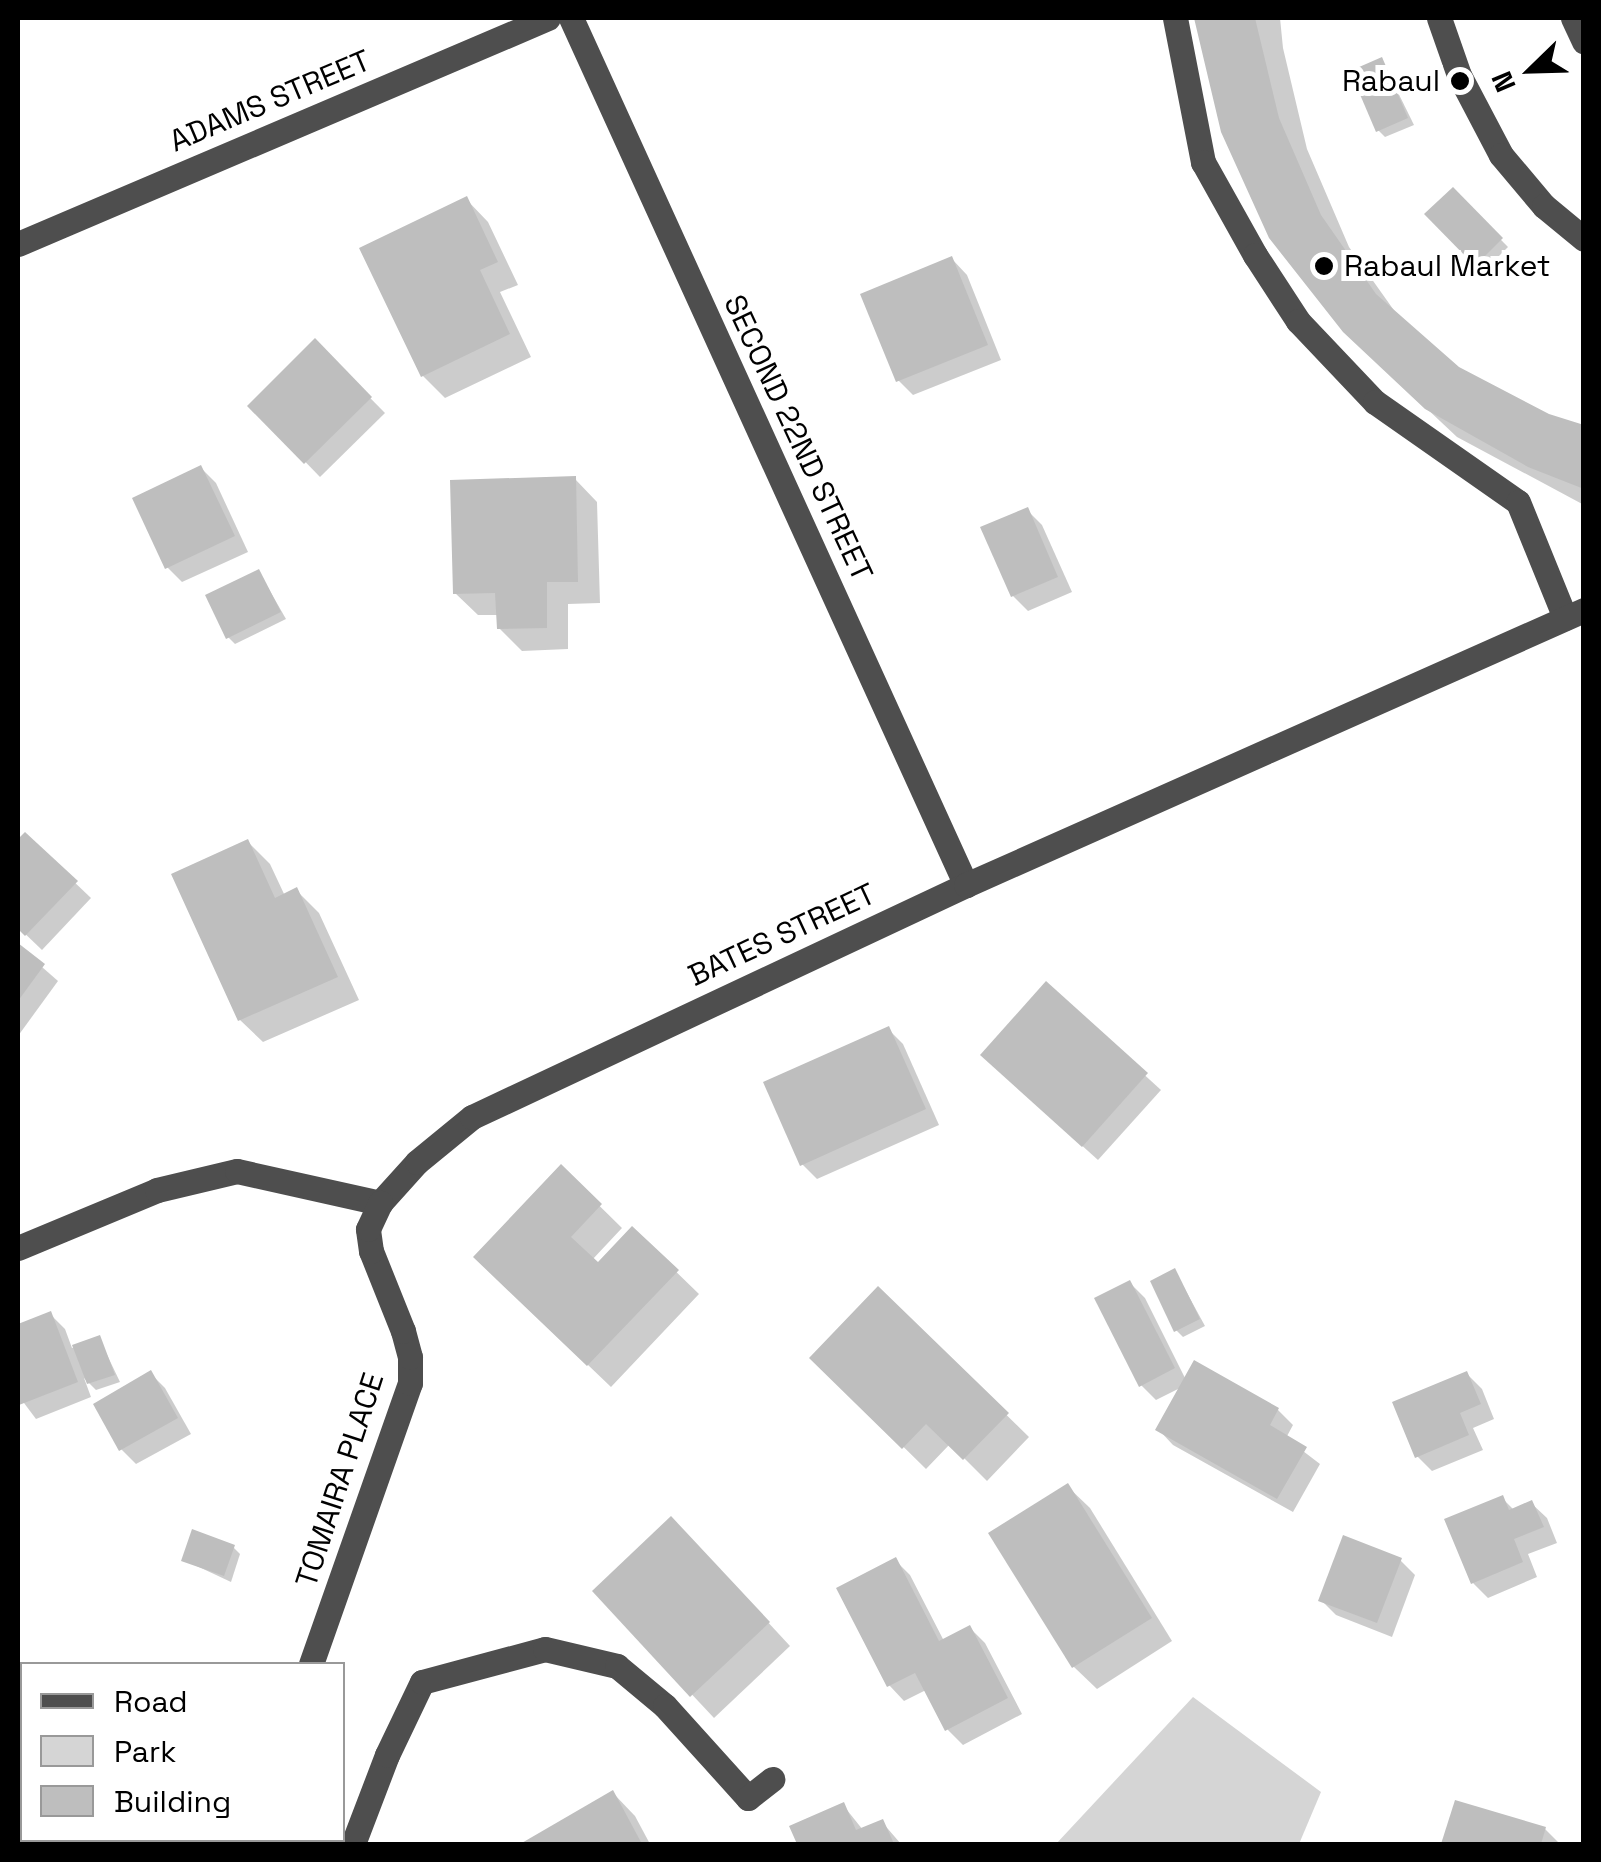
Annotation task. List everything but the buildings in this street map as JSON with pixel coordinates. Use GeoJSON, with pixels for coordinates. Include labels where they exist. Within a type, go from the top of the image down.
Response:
{"type":"FeatureCollection","features":[{"type":"Feature","properties":{"kind":"street","name":"ADAMS STREET"},"geometry":{"type":"LineString","coordinates":[[18,244],[548,18]]}},
{"type":"Feature","properties":{"kind":"street","name":"SECOND 22ND STREET"},"geometry":{"type":"LineString","coordinates":[[570,18],[966,885]]}},
{"type":"Feature","properties":{"kind":"street"},"geometry":{"type":"LineString","coordinates":[[1174,18],[1202,162],[1298,321],[1375,402],[1518,502],[1574,614]]}},
{"type":"Feature","properties":{"kind":"street"},"geometry":{"type":"LineString","coordinates":[[1439,18],[1459,76],[1501,155],[1544,206],[1584,240]]}},
{"type":"Feature","properties":{"kind":"street"},"geometry":{"type":"LineString","coordinates":[[1572,18],[1584,42]]}},
{"type":"Feature","properties":{"kind":"street","name":"BATES STREET"},"geometry":{"type":"LineString","coordinates":[[380,1203],[418,1162],[472,1116],[966,885],[1574,614]]}},
{"type":"Feature","properties":{"kind":"street"},"geometry":{"type":"LineString","coordinates":[[18,1248],[157,1190],[237,1171],[380,1203]]}},
{"type":"Feature","properties":{"kind":"street","name":"TOMAIRA PLACE"},"geometry":{"type":"LineString","coordinates":[[312,1662],[410,1384],[410,1357],[404,1331],[371,1250],[368,1229],[380,1203]]}},
{"type":"Feature","properties":{"kind":"street"},"geometry":{"type":"LineString","coordinates":[[353,1844],[387,1755],[422,1682],[545,1648],[616,1666],[665,1706],[748,1798],[772,1779]]}},
{"type":"Feature","properties":{"kind":"green space"},"geometry":{"type":"Polygon","coordinates":[[[1193,1697],[1321,1792],[1299,1844],[1056,1844],[1193,1697]]]}},
{"type":"Feature","properties":{"kind":"place","name":"Rabaul"},"geometry":{"type":"Point","coordinates":[1460,81]}},
{"type":"Feature","properties":{"kind":"place","name":"Rabaul Market"},"geometry":{"type":"Point","coordinates":[1324,266]}}]}
